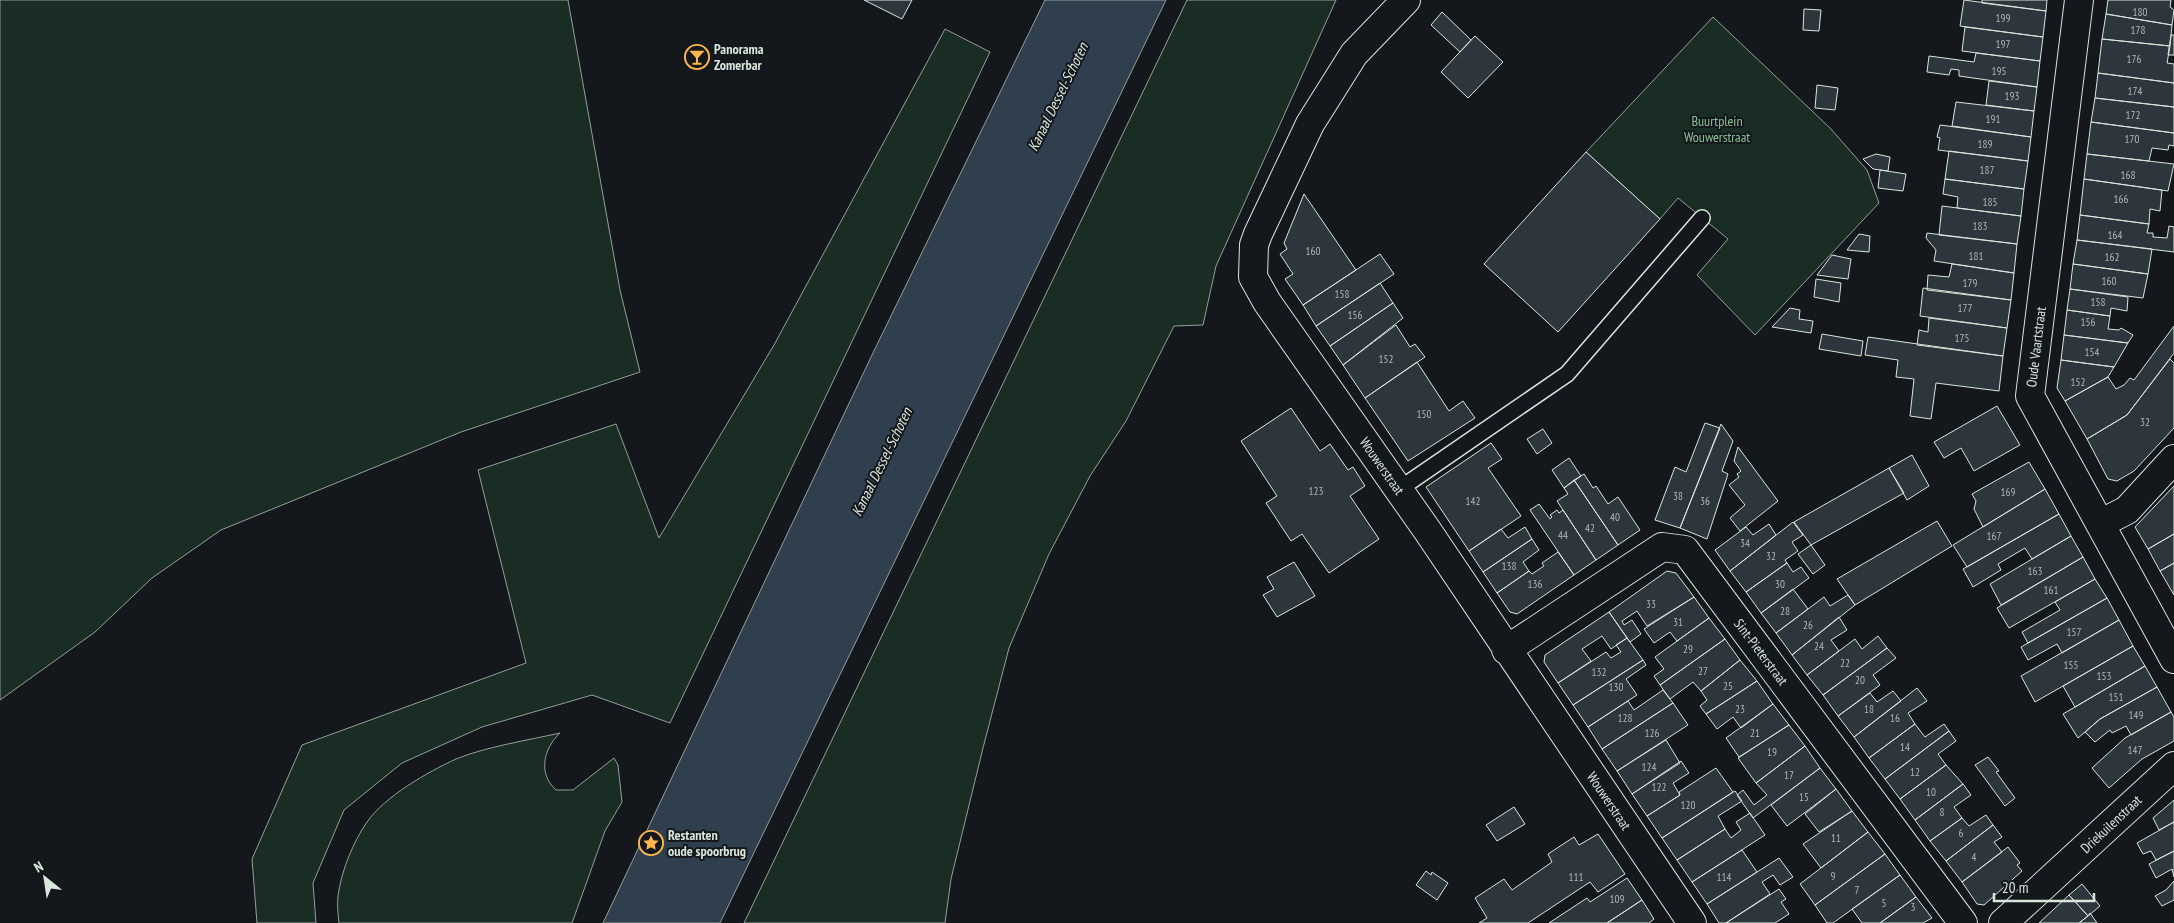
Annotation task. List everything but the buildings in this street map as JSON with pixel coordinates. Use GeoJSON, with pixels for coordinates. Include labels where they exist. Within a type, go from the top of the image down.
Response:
{"type":"FeatureCollection","features":[{"type":"Feature","properties":{"kind":"street","name":"Wouwerstraat"},"geometry":{"type":"LineString","coordinates":[[1406,0],[1354,54],[1310,124],[1254,245],[1253,277],[1267,302],[1398,490],[1692,923]]}},
{"type":"Feature","properties":{"kind":"street","name":"Oude Vaartstraat"},"geometry":{"type":"LineString","coordinates":[[2079,0],[2030,396],[2174,659]]}},
{"type":"Feature","properties":{"kind":"street"},"geometry":{"type":"LineString","coordinates":[[2100,524],[2127,510],[2174,459]]}},
{"type":"Feature","properties":{"kind":"street","name":"Sint-Pieterstraat"},"geometry":{"type":"LineString","coordinates":[[1506,650],[1662,547],[1686,550],[1963,923]]}},
{"type":"Feature","properties":{"kind":"street","name":"Driekuilenstraat"},"geometry":{"type":"LineString","coordinates":[[2003,923],[2174,766]]}},
{"type":"Feature","properties":{"kind":"lane"},"geometry":{"type":"LineString","coordinates":[[1398,490],[1567,374],[1702,218]]}},
{"type":"Feature","properties":{"kind":"green space"},"geometry":{"type":"Polygon","coordinates":[[[0,0],[568,0],[620,290],[640,372],[461,432],[221,530],[152,578],[95,632],[0,700],[0,0]]]}},
{"type":"Feature","properties":{"kind":"green space"},"geometry":{"type":"Polygon","coordinates":[[[1187,0],[1336,0],[1216,266],[1203,325],[1174,326],[1126,421],[1090,476],[1049,554],[1009,648],[951,879],[945,923],[744,923],[1187,0]]]}},
{"type":"Feature","properties":{"kind":"green space","name":"Buurtplein Wouwerstraat"},"geometry":{"type":"Polygon","coordinates":[[[1713,17],[1830,128],[1867,170],[1879,203],[1755,335],[1697,275],[1728,239],[1678,198],[1660,219],[1586,152],[1713,17]]]}},
{"type":"Feature","properties":{"kind":"green space"},"geometry":{"type":"Polygon","coordinates":[[[945,29],[990,52],[670,723],[592,695],[482,727],[402,763],[344,810],[313,883],[316,923],[257,923],[252,859],[302,745],[526,663],[478,470],[616,424],[659,538],[774,345],[945,29]]]}},
{"type":"Feature","properties":{"kind":"green space"},"geometry":{"type":"Polygon","coordinates":[[[560,733],[550,746],[545,762],[545,769],[550,784],[556,790],[573,790],[614,758],[618,765],[622,802],[605,831],[572,923],[339,923],[338,896],[348,858],[367,822],[385,803],[420,778],[456,759],[493,747],[560,733]]]}},
{"type":"Feature","properties":{"kind":"water","name":"Kanaal Dessel-Schoten"},"geometry":{"type":"Polygon","coordinates":[[[1045,0],[1166,0],[720,923],[603,923],[871,357],[1045,0]]]}},
{"type":"Feature","properties":{"kind":"place","name":"Panorama Zomerbar"},"geometry":{"type":"Point","coordinates":[697,57]}},
{"type":"Feature","properties":{"kind":"place","name":"Restanten oude spoorbrug"},"geometry":{"type":"Point","coordinates":[651,843]}}]}
